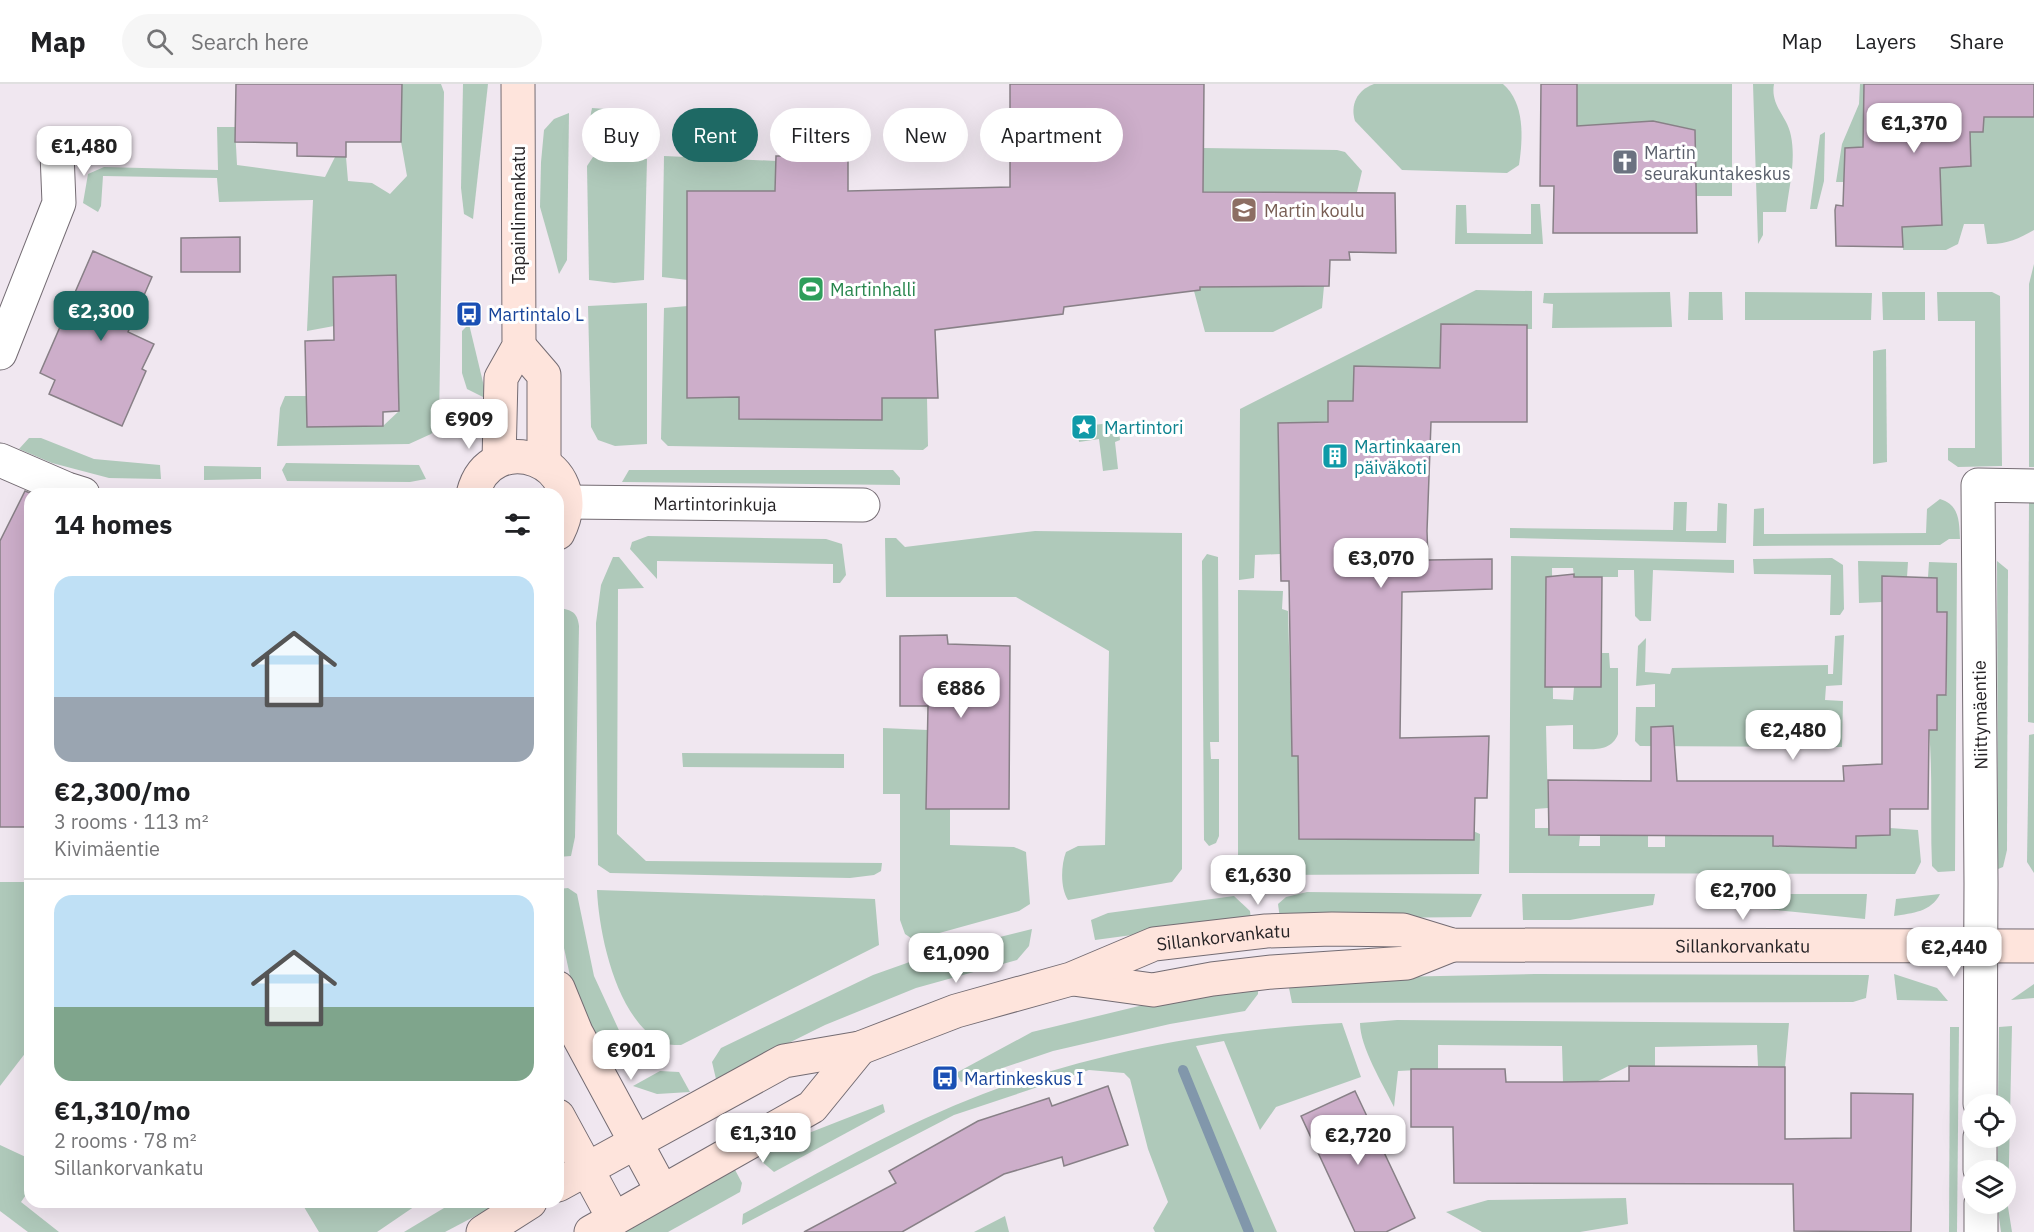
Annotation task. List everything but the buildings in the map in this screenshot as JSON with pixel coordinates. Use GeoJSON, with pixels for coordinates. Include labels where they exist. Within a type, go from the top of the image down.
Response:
{"type":"FeatureCollection","features":[{"type":"Feature","properties":{"kind":"main road","name":"Tapainlinnankatu"},"geometry":{"type":"LineString","coordinates":[[499,460],[501,378],[519,346],[518,84]]}},
{"type":"Feature","properties":{"kind":"main road"},"geometry":{"type":"LineString","coordinates":[[519,346],[544,375],[544,463]]}},
{"type":"Feature","properties":{"kind":"main road"},"geometry":{"type":"LineString","coordinates":[[476,488],[481,476],[499,460],[514,456],[544,463],[556,473],[564,487],[567,502],[564,520]]}},
{"type":"Feature","properties":{"kind":"main road","name":"Sillankorvankatu"},"geometry":{"type":"LineString","coordinates":[[572,1177],[784,1061],[860,1048],[956,1011],[1071,979],[1154,944],[1266,931],[1403,930],[1452,945],[2034,946]]}},
{"type":"Feature","properties":{"kind":"main road","name":"Sillankorvankatu"},"geometry":{"type":"LineString","coordinates":[[1071,979],[1153,990],[1212,979],[1272,972],[1407,963],[1452,945]]}},
{"type":"Feature","properties":{"kind":"main road"},"geometry":{"type":"LineString","coordinates":[[564,1003],[576,1032],[663,1191]]}},
{"type":"Feature","properties":{"kind":"main road","name":"Sillankorvankatu"},"geometry":{"type":"LineString","coordinates":[[603,1225],[812,1107],[860,1048]]}},
{"type":"Feature","properties":{"kind":"main road"},"geometry":{"type":"LineString","coordinates":[[564,1142],[572,1177],[603,1225]]}},
{"type":"Feature","properties":{"kind":"main road"},"geometry":{"type":"LineString","coordinates":[[483,1232],[521,1208]]}},
{"type":"Feature","properties":{"kind":"street"},"geometry":{"type":"LineString","coordinates":[[0,353],[59,203],[57,153]]}},
{"type":"Feature","properties":{"kind":"street"},"geometry":{"type":"LineString","coordinates":[[0,460],[65,488]]}},
{"type":"Feature","properties":{"kind":"street","name":"Niittymäentie"},"geometry":{"type":"LineString","coordinates":[[1980,1094],[1978,485],[2034,486]]}},
{"type":"Feature","properties":{"kind":"street","name":"Martintorinkuja"},"geometry":{"type":"LineString","coordinates":[[567,502],[863,505]]}},
{"type":"Feature","properties":{"kind":"street"},"geometry":{"type":"LineString","coordinates":[[1981,1214],[1981,1232]]}},
{"type":"Feature","properties":{"kind":"green space"},"geometry":{"type":"Polygon","coordinates":[[[402,84],[441,84],[444,92],[439,426],[431,434],[409,444],[277,446],[280,408],[285,396],[306,396],[307,427],[383,426],[399,411],[396,275],[333,277],[334,326],[307,331],[313,200],[219,202],[217,178],[103,176],[101,206],[98,212],[83,203],[88,174],[104,167],[218,170],[217,127],[235,127],[237,165],[325,177],[335,157],[346,157],[348,181],[372,183],[390,194],[407,176],[401,142],[402,84]]]}},
{"type":"Feature","properties":{"kind":"green space"},"geometry":{"type":"Polygon","coordinates":[[[463,84],[488,84],[473,219],[464,214],[461,188],[463,84]]]}},
{"type":"Feature","properties":{"kind":"green space"},"geometry":{"type":"Polygon","coordinates":[[[1374,84],[1503,84],[1510,92],[1519,111],[1521,144],[1519,165],[1507,173],[1402,170],[1355,121],[1353,109],[1356,99],[1363,90],[1374,84]]]}},
{"type":"Feature","properties":{"kind":"green space"},"geometry":{"type":"Polygon","coordinates":[[[1577,84],[1732,84],[1732,196],[1696,196],[1695,130],[1653,121],[1556,139],[1577,121],[1577,84]]]}},
{"type":"Feature","properties":{"kind":"green space"},"geometry":{"type":"Polygon","coordinates":[[[1753,84],[1774,84],[1773,92],[1789,129],[1793,155],[1786,212],[1763,212],[1763,235],[1758,244],[1753,84]]]}},
{"type":"Feature","properties":{"kind":"green space"},"geometry":{"type":"Polygon","coordinates":[[[1860,84],[1864,84],[1875,147],[1845,148],[1844,182],[1836,182],[1842,144],[1859,104],[1860,84]]]}},
{"type":"Feature","properties":{"kind":"green space"},"geometry":{"type":"Polygon","coordinates":[[[569,113],[567,260],[559,274],[540,207],[541,162],[544,130],[554,119],[569,113]]]}},
{"type":"Feature","properties":{"kind":"green space"},"geometry":{"type":"Polygon","coordinates":[[[1983,117],[2034,117],[2034,230],[2011,241],[1987,244],[1984,224],[1964,224],[1958,244],[1946,250],[1903,250],[1902,227],[1942,225],[1941,184],[1907,184],[1906,169],[1971,166],[1970,132],[1983,131],[1983,117]]]}},
{"type":"Feature","properties":{"kind":"green space"},"geometry":{"type":"Polygon","coordinates":[[[1825,132],[1824,181],[1817,209],[1810,209],[1820,135],[1825,132]]]}},
{"type":"Feature","properties":{"kind":"green space"},"geometry":{"type":"Polygon","coordinates":[[[1204,148],[1337,150],[1345,152],[1362,171],[1357,192],[1203,192],[1204,148]]]}},
{"type":"Feature","properties":{"kind":"green space"},"geometry":{"type":"Polygon","coordinates":[[[664,156],[672,156],[672,162],[758,162],[758,160],[777,162],[775,191],[687,191],[688,280],[662,277],[664,156]]]}},
{"type":"Feature","properties":{"kind":"green space"},"geometry":{"type":"Polygon","coordinates":[[[590,162],[647,162],[644,280],[614,283],[589,280],[587,166],[590,162]]]}},
{"type":"Feature","properties":{"kind":"green space"},"geometry":{"type":"Polygon","coordinates":[[[1531,204],[1540,204],[1543,244],[1455,244],[1456,205],[1466,205],[1467,233],[1531,234],[1531,204]]]}},
{"type":"Feature","properties":{"kind":"green space"},"geometry":{"type":"Polygon","coordinates":[[[2034,264],[2034,467],[2029,467],[2029,284],[2034,264]]]}},
{"type":"Feature","properties":{"kind":"green space"},"geometry":{"type":"Polygon","coordinates":[[[1324,286],[1322,308],[1273,332],[1205,332],[1194,291],[1200,291],[1200,287],[1324,286]]]}},
{"type":"Feature","properties":{"kind":"green space"},"geometry":{"type":"Polygon","coordinates":[[[1476,290],[1532,291],[1532,329],[1527,329],[1527,325],[1441,324],[1440,368],[1354,367],[1353,401],[1328,401],[1328,422],[1278,423],[1280,554],[1255,555],[1254,578],[1239,580],[1240,409],[1476,290]]]}},
{"type":"Feature","properties":{"kind":"green space"},"geometry":{"type":"Polygon","coordinates":[[[1670,292],[1672,327],[1552,328],[1553,304],[1543,303],[1544,293],[1670,292]]]}},
{"type":"Feature","properties":{"kind":"green space"},"geometry":{"type":"Polygon","coordinates":[[[1689,292],[1722,292],[1723,320],[1688,320],[1689,292]]]}},
{"type":"Feature","properties":{"kind":"green space"},"geometry":{"type":"Polygon","coordinates":[[[1745,292],[1872,293],[1871,320],[1745,320],[1745,292]]]}},
{"type":"Feature","properties":{"kind":"green space"},"geometry":{"type":"Polygon","coordinates":[[[1882,292],[1925,292],[1925,320],[1883,320],[1882,292]]]}},
{"type":"Feature","properties":{"kind":"green space"},"geometry":{"type":"Polygon","coordinates":[[[1937,292],[1992,292],[2000,296],[2002,466],[1958,467],[1948,460],[1948,448],[1975,448],[1975,321],[1938,321],[1937,292]]]}},
{"type":"Feature","properties":{"kind":"green space"},"geometry":{"type":"Polygon","coordinates":[[[647,303],[647,444],[615,446],[598,440],[591,427],[588,306],[647,303]]]}},
{"type":"Feature","properties":{"kind":"green space"},"geometry":{"type":"Polygon","coordinates":[[[688,306],[687,397],[739,397],[739,419],[882,420],[882,398],[927,398],[928,446],[923,450],[668,446],[661,439],[664,308],[688,306]]]}},
{"type":"Feature","properties":{"kind":"green space"},"geometry":{"type":"Polygon","coordinates":[[[469,324],[487,399],[467,389],[462,373],[462,331],[469,324]]]}},
{"type":"Feature","properties":{"kind":"green space"},"geometry":{"type":"Polygon","coordinates":[[[1886,349],[1887,462],[1873,464],[1873,351],[1886,349]]]}},
{"type":"Feature","properties":{"kind":"green space"},"geometry":{"type":"Polygon","coordinates":[[[1118,422],[1120,440],[1115,442],[1118,469],[1103,471],[1099,439],[1079,442],[1077,427],[1118,422]]]}},
{"type":"Feature","properties":{"kind":"green space"},"geometry":{"type":"Polygon","coordinates":[[[29,438],[41,438],[94,459],[160,465],[161,479],[109,478],[52,463],[19,449],[29,438]]]}},
{"type":"Feature","properties":{"kind":"green space"},"geometry":{"type":"Polygon","coordinates":[[[286,463],[419,465],[426,479],[410,482],[287,481],[282,470],[286,463]]]}},
{"type":"Feature","properties":{"kind":"green space"},"geometry":{"type":"Polygon","coordinates":[[[204,466],[261,467],[261,479],[204,480],[204,466]]]}},
{"type":"Feature","properties":{"kind":"green space"},"geometry":{"type":"Polygon","coordinates":[[[629,470],[893,470],[900,478],[900,485],[622,482],[629,470]]]}},
{"type":"Feature","properties":{"kind":"green space"},"geometry":{"type":"Polygon","coordinates":[[[1940,499],[1955,510],[1959,520],[1960,539],[1949,539],[1940,545],[1753,546],[1754,509],[1764,508],[1764,534],[1926,533],[1927,509],[1940,499]]]}},
{"type":"Feature","properties":{"kind":"green space"},"geometry":{"type":"Polygon","coordinates":[[[2029,500],[2034,500],[2034,723],[2028,722],[2029,500]]]}},
{"type":"Feature","properties":{"kind":"green space"},"geometry":{"type":"Polygon","coordinates":[[[1674,502],[1687,502],[1686,531],[1717,531],[1718,503],[1727,504],[1726,543],[1510,538],[1510,528],[1673,530],[1674,502]]]}},
{"type":"Feature","properties":{"kind":"green space"},"geometry":{"type":"Polygon","coordinates":[[[1035,531],[1182,533],[1182,869],[1172,882],[1068,900],[1065,895],[1062,870],[1066,852],[1078,846],[1105,845],[1109,651],[1016,597],[886,597],[885,538],[896,538],[905,547],[1035,531]]]}},
{"type":"Feature","properties":{"kind":"green space"},"geometry":{"type":"Polygon","coordinates":[[[648,536],[826,539],[842,544],[846,575],[840,583],[833,583],[833,564],[657,561],[657,579],[630,549],[632,542],[648,536]]]}},
{"type":"Feature","properties":{"kind":"green space"},"geometry":{"type":"Polygon","coordinates":[[[1207,554],[1218,557],[1219,742],[1210,742],[1211,759],[1219,759],[1219,836],[1216,843],[1209,846],[1204,840],[1202,561],[1207,554]]]}},
{"type":"Feature","properties":{"kind":"green space"},"geometry":{"type":"Polygon","coordinates":[[[1511,556],[1734,560],[1734,573],[1653,570],[1651,621],[1640,621],[1635,616],[1634,570],[1618,570],[1618,577],[1574,577],[1573,568],[1552,568],[1553,699],[1573,700],[1574,687],[1601,687],[1601,653],[1609,653],[1610,668],[1618,668],[1618,734],[1610,744],[1599,749],[1573,749],[1573,725],[1546,726],[1548,808],[1535,809],[1535,828],[1549,828],[1549,836],[1580,836],[1579,846],[1600,846],[1600,836],[1648,836],[1648,847],[1665,847],[1665,836],[1709,836],[1739,822],[1739,836],[1773,836],[1773,846],[1793,847],[1793,838],[1837,836],[1837,848],[1856,848],[1856,836],[1890,835],[1890,828],[1918,830],[1921,862],[1915,874],[1509,873],[1511,556]]]}},
{"type":"Feature","properties":{"kind":"green space"},"geometry":{"type":"Polygon","coordinates":[[[613,557],[619,557],[644,588],[618,589],[617,834],[646,861],[882,863],[881,871],[874,875],[850,878],[610,873],[598,865],[596,623],[601,585],[613,557]]]}},
{"type":"Feature","properties":{"kind":"green space"},"geometry":{"type":"Polygon","coordinates":[[[1832,558],[1843,565],[1844,609],[1840,615],[1830,615],[1831,575],[1754,574],[1753,559],[1832,558]]]}},
{"type":"Feature","properties":{"kind":"green space"},"geometry":{"type":"Polygon","coordinates":[[[1858,561],[1908,562],[1907,577],[1882,576],[1882,602],[1859,603],[1858,561]]]}},
{"type":"Feature","properties":{"kind":"green space"},"geometry":{"type":"Polygon","coordinates":[[[1997,561],[2008,570],[2007,850],[2003,867],[1998,869],[1997,561]]]}},
{"type":"Feature","properties":{"kind":"green space"},"geometry":{"type":"Polygon","coordinates":[[[1929,562],[1957,563],[1955,871],[1938,872],[1932,866],[1929,730],[1937,730],[1937,695],[1947,695],[1947,675],[1937,675],[1937,632],[1947,632],[1947,612],[1937,612],[1937,578],[1928,577],[1929,562]]]}},
{"type":"Feature","properties":{"kind":"green space"},"geometry":{"type":"Polygon","coordinates":[[[1238,590],[1283,591],[1282,609],[1288,611],[1292,755],[1480,834],[1479,874],[1253,875],[1241,870],[1238,863],[1238,590]]]}},
{"type":"Feature","properties":{"kind":"green space"},"geometry":{"type":"Polygon","coordinates":[[[564,609],[573,612],[579,626],[575,837],[571,856],[564,857],[564,609]]]}},
{"type":"Feature","properties":{"kind":"green space"},"geometry":{"type":"Polygon","coordinates":[[[1844,635],[1842,685],[1826,686],[1825,700],[1843,701],[1842,747],[1640,746],[1635,741],[1636,707],[1655,707],[1655,684],[1636,686],[1638,646],[1646,638],[1645,672],[1670,674],[1672,668],[1828,665],[1828,674],[1833,674],[1835,636],[1844,635]]]}},
{"type":"Feature","properties":{"kind":"green space"},"geometry":{"type":"Polygon","coordinates":[[[883,728],[928,730],[926,808],[950,809],[950,845],[1014,847],[1026,852],[1030,904],[1019,911],[914,940],[905,934],[900,920],[900,794],[883,794],[883,728]]]}},
{"type":"Feature","properties":{"kind":"green space"},"geometry":{"type":"Polygon","coordinates":[[[2034,734],[2034,873],[2027,862],[2029,735],[2034,734]]]}},
{"type":"Feature","properties":{"kind":"green space"},"geometry":{"type":"Polygon","coordinates":[[[682,753],[844,754],[844,768],[683,767],[682,753]]]}},
{"type":"Feature","properties":{"kind":"green space"},"geometry":{"type":"Polygon","coordinates":[[[0,882],[24,882],[24,1055],[0,1086],[0,882]]]}},
{"type":"Feature","properties":{"kind":"green space"},"geometry":{"type":"Polygon","coordinates":[[[564,888],[568,888],[577,894],[594,976],[623,1039],[620,1059],[609,1066],[576,1004],[564,948],[564,888]]]}},
{"type":"Feature","properties":{"kind":"green space"},"geometry":{"type":"Polygon","coordinates":[[[597,890],[875,899],[879,945],[681,1045],[667,1044],[647,1032],[622,997],[607,952],[597,890]]]}},
{"type":"Feature","properties":{"kind":"green space"},"geometry":{"type":"Polygon","coordinates":[[[1307,892],[1482,894],[1471,917],[1280,919],[1278,904],[1286,897],[1307,892]]]}},
{"type":"Feature","properties":{"kind":"green space"},"geometry":{"type":"Polygon","coordinates":[[[1522,894],[1655,894],[1653,905],[1570,920],[1523,920],[1522,894]]]}},
{"type":"Feature","properties":{"kind":"green space"},"geometry":{"type":"Polygon","coordinates":[[[1741,894],[1867,894],[1865,919],[1737,906],[1741,894]]]}},
{"type":"Feature","properties":{"kind":"green space"},"geometry":{"type":"Polygon","coordinates":[[[1940,894],[1932,905],[1926,908],[1894,916],[1896,899],[1940,894]]]}},
{"type":"Feature","properties":{"kind":"green space"},"geometry":{"type":"Polygon","coordinates":[[[1234,896],[1250,911],[1251,919],[1095,940],[1091,920],[1108,913],[1234,896]]]}},
{"type":"Feature","properties":{"kind":"green space"},"geometry":{"type":"Polygon","coordinates":[[[1032,929],[1029,946],[1017,960],[916,988],[825,1025],[716,1079],[712,1062],[721,1048],[873,975],[935,953],[1032,929]]]}},
{"type":"Feature","properties":{"kind":"green space"},"geometry":{"type":"Polygon","coordinates":[[[1535,974],[1869,975],[1866,998],[1853,1002],[1292,1003],[1288,983],[1343,978],[1535,974]]]}},
{"type":"Feature","properties":{"kind":"green space"},"geometry":{"type":"Polygon","coordinates":[[[1894,974],[1937,988],[1948,1001],[1897,1000],[1894,974]]]}},
{"type":"Feature","properties":{"kind":"green space"},"geometry":{"type":"Polygon","coordinates":[[[2034,984],[2034,998],[2011,1000],[2034,984]]]}},
{"type":"Feature","properties":{"kind":"green space"},"geometry":{"type":"Polygon","coordinates":[[[1258,987],[1258,994],[1245,1011],[1170,1024],[1053,1051],[961,1082],[956,1073],[1032,1032],[1172,998],[1258,987]]]}},
{"type":"Feature","properties":{"kind":"green space"},"geometry":{"type":"Polygon","coordinates":[[[1397,1020],[1789,1023],[1785,1067],[1758,1066],[1757,1045],[1655,1047],[1655,1067],[1629,1066],[1596,1082],[1563,1082],[1562,1046],[1438,1045],[1438,1069],[1398,1071],[1394,1107],[1368,1054],[1360,1023],[1397,1020]]]}},
{"type":"Feature","properties":{"kind":"green space"},"geometry":{"type":"Polygon","coordinates":[[[1342,1023],[1361,1077],[1276,1107],[1260,1130],[1224,1041],[1196,1046],[1277,1232],[1155,1232],[1153,1228],[1168,1202],[1148,1149],[1130,1079],[1124,1073],[1089,1070],[954,1115],[742,1225],[743,1214],[861,1150],[921,1120],[1026,1079],[1115,1054],[1205,1037],[1342,1023]]]}},
{"type":"Feature","properties":{"kind":"green space"},"geometry":{"type":"Polygon","coordinates":[[[2012,1026],[2010,1094],[1998,1094],[1999,1027],[2012,1026]]]}},
{"type":"Feature","properties":{"kind":"green space"},"geometry":{"type":"Polygon","coordinates":[[[1950,1027],[1959,1027],[1957,1232],[1949,1232],[1950,1027]]]}},
{"type":"Feature","properties":{"kind":"green space"},"geometry":{"type":"Polygon","coordinates":[[[660,1071],[679,1072],[690,1092],[657,1094],[633,1086],[660,1071]]]}},
{"type":"Feature","properties":{"kind":"green space"},"geometry":{"type":"Polygon","coordinates":[[[883,1104],[885,1112],[774,1172],[760,1160],[760,1152],[883,1104]]]}},
{"type":"Feature","properties":{"kind":"green space"},"geometry":{"type":"Polygon","coordinates":[[[0,1145],[24,1156],[24,1198],[21,1202],[24,1208],[29,1208],[59,1232],[28,1232],[0,1211],[0,1145]]]}},
{"type":"Feature","properties":{"kind":"green space"},"geometry":{"type":"Polygon","coordinates":[[[1998,1148],[2009,1148],[2009,1160],[1997,1160],[1998,1148]]]}},
{"type":"Feature","properties":{"kind":"green space"},"geometry":{"type":"Polygon","coordinates":[[[734,1168],[742,1183],[740,1192],[668,1232],[622,1232],[734,1168]]]}},
{"type":"Feature","properties":{"kind":"green space"},"geometry":{"type":"Polygon","coordinates":[[[1626,1198],[1628,1224],[1580,1232],[1482,1232],[1446,1212],[1488,1200],[1626,1198]]]}},
{"type":"Feature","properties":{"kind":"green space"},"geometry":{"type":"Polygon","coordinates":[[[305,1208],[412,1208],[377,1232],[319,1232],[305,1208]]]}},
{"type":"Feature","properties":{"kind":"green space"},"geometry":{"type":"Polygon","coordinates":[[[444,1208],[491,1208],[445,1232],[404,1232],[444,1208]]]}},
{"type":"Feature","properties":{"kind":"green space"},"geometry":{"type":"Polygon","coordinates":[[[1999,1214],[2009,1214],[2012,1232],[2001,1232],[1999,1214]]]}},
{"type":"Feature","properties":{"kind":"green space"},"geometry":{"type":"Polygon","coordinates":[[[1005,1216],[1009,1232],[974,1232],[1005,1216]]]}},
{"type":"Feature","properties":{"kind":"waterway"},"geometry":{"type":"LineString","coordinates":[[1183,1070],[1249,1232]]}},
{"type":"Feature","properties":{"kind":"place","name":"Martin seurakuntakeskus"},"geometry":{"type":"Point","coordinates":[1625,162]}},
{"type":"Feature","properties":{"kind":"place","name":"Martin koulu"},"geometry":{"type":"Point","coordinates":[1244,210]}},
{"type":"Feature","properties":{"kind":"place","name":"Martinhalli"},"geometry":{"type":"Point","coordinates":[811,289]}},
{"type":"Feature","properties":{"kind":"place","name":"Martintalo L"},"geometry":{"type":"Point","coordinates":[469,314]}},
{"type":"Feature","properties":{"kind":"place","name":"Martintori"},"geometry":{"type":"Point","coordinates":[1084,427]}},
{"type":"Feature","properties":{"kind":"place","name":"Martinkaaren päiväkoti"},"geometry":{"type":"Point","coordinates":[1335,456]}},
{"type":"Feature","properties":{"kind":"place","name":"Martinkeskus I"},"geometry":{"type":"Point","coordinates":[945,1078]}}]}
